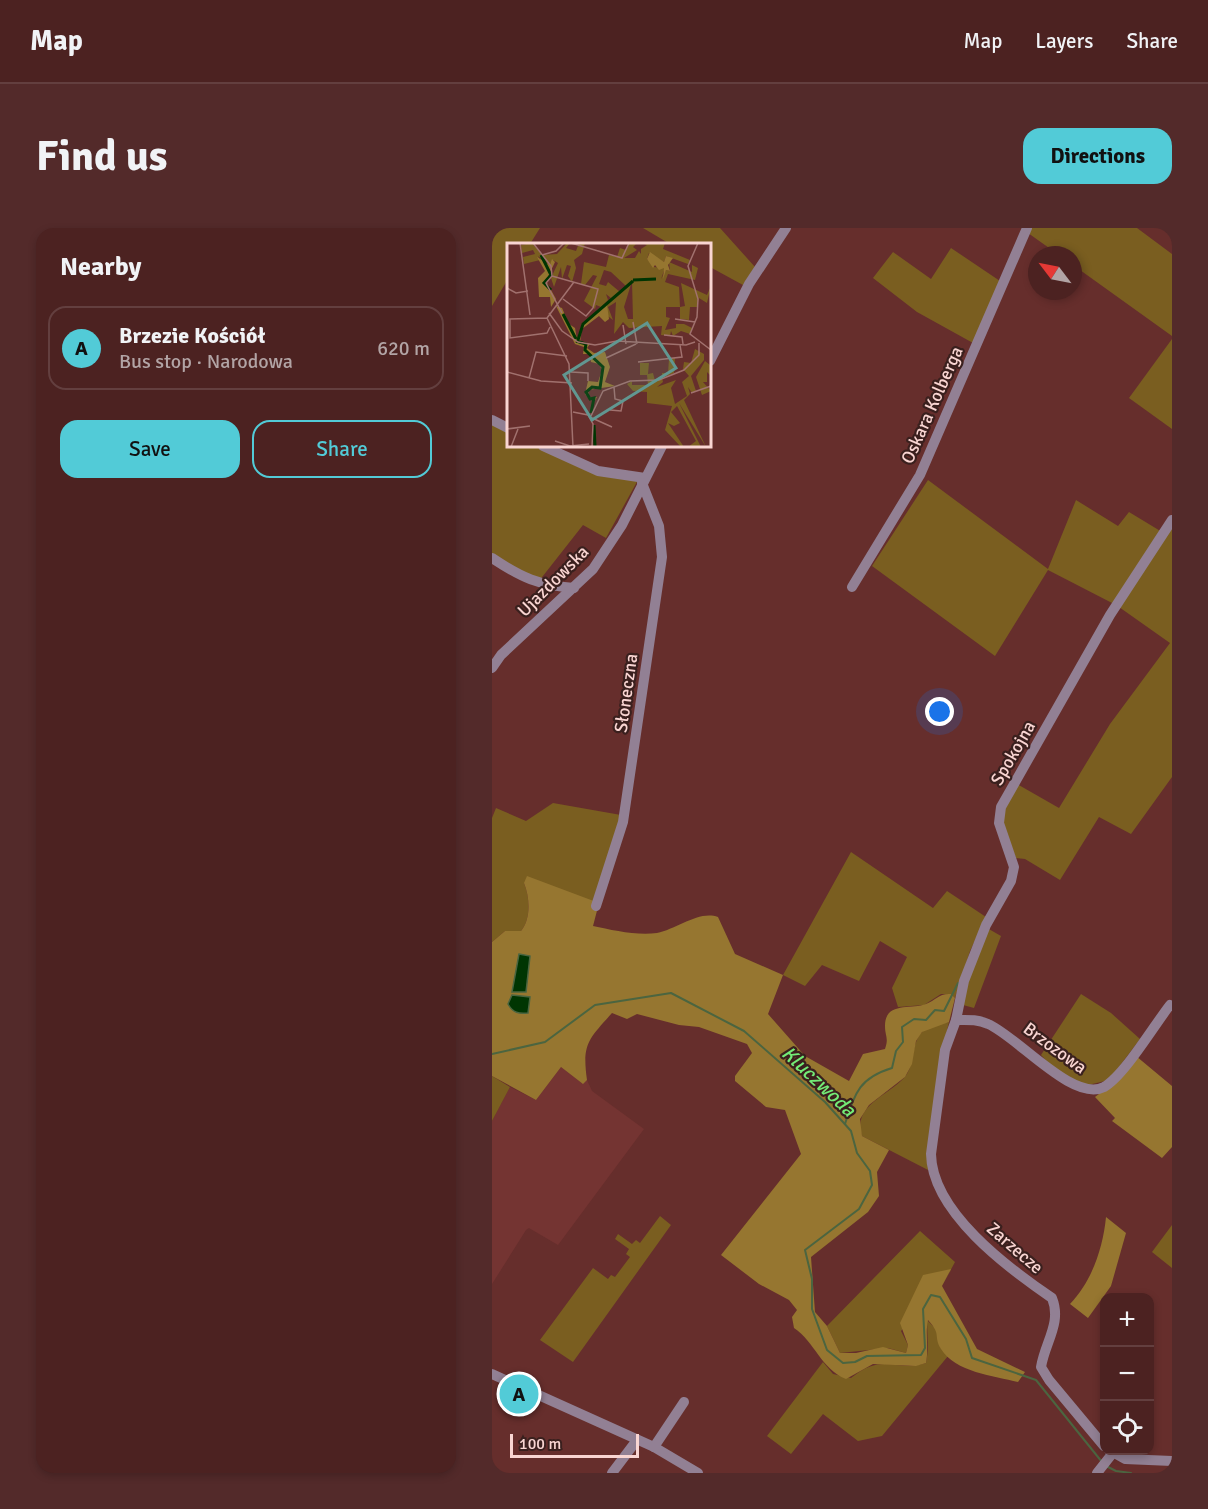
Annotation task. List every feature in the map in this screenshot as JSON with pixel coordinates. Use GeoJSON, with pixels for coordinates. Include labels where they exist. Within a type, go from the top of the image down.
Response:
{"type":"FeatureCollection","features":[{"type":"Feature","properties":{"kind":"street"},"geometry":{"type":"LineString","coordinates":[[711,359],[749,284],[786,228]]}},
{"type":"Feature","properties":{"kind":"street","name":"Oskara Kolberga"},"geometry":{"type":"LineString","coordinates":[[852,587],[920,475],[1027,228]]}},
{"type":"Feature","properties":{"kind":"street"},"geometry":{"type":"LineString","coordinates":[[492,420],[507,428]]}},
{"type":"Feature","properties":{"kind":"street"},"geometry":{"type":"LineString","coordinates":[[545,447],[598,471],[644,480]]}},
{"type":"Feature","properties":{"kind":"street","name":"Ujazdowska"},"geometry":{"type":"LineString","coordinates":[[492,668],[501,655],[594,569],[608,548],[661,447]]}},
{"type":"Feature","properties":{"kind":"street","name":"Słoneczna"},"geometry":{"type":"LineString","coordinates":[[596,906],[623,822],[662,557],[659,525],[644,480]]}},
{"type":"Feature","properties":{"kind":"street","name":"Spokojna"},"geometry":{"type":"LineString","coordinates":[[956,1020],[972,958],[986,925],[1011,881],[1014,867],[999,823],[1000,807],[1110,615],[1172,520]]}},
{"type":"Feature","properties":{"kind":"street"},"geometry":{"type":"LineString","coordinates":[[492,558],[522,578],[538,584],[574,588]]}},
{"type":"Feature","properties":{"kind":"street","name":"Brzozowa"},"geometry":{"type":"LineString","coordinates":[[956,1020],[974,1019],[988,1023],[1007,1034],[1069,1082],[1093,1090],[1103,1087],[1116,1077],[1171,1005]]}},
{"type":"Feature","properties":{"kind":"street","name":"Zarzecze"},"geometry":{"type":"LineString","coordinates":[[956,1020],[945,1050],[931,1168],[945,1198],[983,1247],[1052,1298],[1056,1308],[1056,1320],[1041,1367],[1048,1380],[1100,1442]]}},
{"type":"Feature","properties":{"kind":"street"},"geometry":{"type":"LineString","coordinates":[[492,1374],[654,1447],[698,1473]]}},
{"type":"Feature","properties":{"kind":"street"},"geometry":{"type":"LineString","coordinates":[[654,1447],[684,1402]]}},
{"type":"Feature","properties":{"kind":"street"},"geometry":{"type":"LineString","coordinates":[[612,1473],[637,1440]]}},
{"type":"Feature","properties":{"kind":"street"},"geometry":{"type":"LineString","coordinates":[[1098,1473],[1107,1455]]}},
{"type":"Feature","properties":{"kind":"street"},"geometry":{"type":"LineString","coordinates":[[1117,1455],[1132,1460],[1172,1461]]}},
{"type":"Feature","properties":{"kind":"shaded area"},"geometry":{"type":"Polygon","coordinates":[[[492,228],[540,228],[531,243],[507,243],[507,281],[492,306],[492,228]]]}},
{"type":"Feature","properties":{"kind":"shaded area"},"geometry":{"type":"Polygon","coordinates":[[[643,228],[720,228],[755,267],[743,285],[711,268],[711,243],[668,243],[643,228]]]}},
{"type":"Feature","properties":{"kind":"shaded area"},"geometry":{"type":"Polygon","coordinates":[[[1030,228],[1137,228],[1172,254],[1172,336],[1082,271],[1082,246],[1046,246],[1028,233],[1030,228]]]}},
{"type":"Feature","properties":{"kind":"shaded area"},"geometry":{"type":"Polygon","coordinates":[[[951,248],[1000,281],[973,343],[917,312],[873,278],[893,252],[931,279],[951,248]]]}},
{"type":"Feature","properties":{"kind":"shaded area"},"geometry":{"type":"Polygon","coordinates":[[[1172,339],[1172,429],[1129,398],[1172,339]]]}},
{"type":"Feature","properties":{"kind":"shaded area"},"geometry":{"type":"Polygon","coordinates":[[[492,423],[507,431],[507,447],[538,447],[583,469],[638,480],[606,538],[583,525],[539,581],[492,554],[492,423]]]}},
{"type":"Feature","properties":{"kind":"shaded area"},"geometry":{"type":"Polygon","coordinates":[[[928,480],[1048,569],[1076,500],[1118,526],[1129,512],[1162,532],[1114,604],[1048,570],[995,656],[872,566],[928,480]]]}},
{"type":"Feature","properties":{"kind":"shaded area"},"geometry":{"type":"Polygon","coordinates":[[[1172,528],[1172,777],[1131,834],[1099,817],[1060,880],[1025,859],[1016,858],[1003,820],[1006,805],[1017,784],[1059,808],[1110,724],[1170,643],[1119,607],[1172,528]]]}},
{"type":"Feature","properties":{"kind":"shaded area"},"geometry":{"type":"Polygon","coordinates":[[[553,803],[621,815],[599,903],[524,883],[527,895],[527,921],[521,931],[505,931],[492,942],[492,818],[496,808],[526,821],[553,803]]]}},
{"type":"Feature","properties":{"kind":"shaded area"},"geometry":{"type":"Polygon","coordinates":[[[851,852],[933,908],[947,891],[986,917],[970,951],[955,998],[951,994],[941,994],[924,1005],[898,1007],[892,988],[907,957],[880,941],[859,981],[822,965],[805,986],[783,975],[851,852]]]}},
{"type":"Feature","properties":{"kind":"shaded area"},"geometry":{"type":"Polygon","coordinates":[[[527,876],[599,903],[593,926],[649,934],[665,931],[703,916],[718,917],[735,954],[783,975],[768,1014],[805,1056],[849,1081],[863,1054],[885,1049],[887,1040],[885,1026],[889,1013],[900,1008],[926,1004],[943,995],[951,994],[955,998],[949,1022],[922,1032],[916,1041],[912,1064],[905,1077],[869,1105],[860,1119],[862,1136],[889,1150],[877,1172],[879,1196],[868,1212],[811,1257],[815,1312],[827,1326],[840,1353],[856,1353],[883,1347],[906,1353],[908,1345],[900,1323],[923,1275],[951,1269],[942,1286],[977,1349],[1025,1372],[1018,1382],[976,1372],[947,1357],[941,1349],[935,1329],[928,1320],[926,1363],[916,1366],[873,1364],[846,1379],[830,1369],[807,1340],[794,1328],[792,1317],[797,1310],[789,1300],[759,1284],[721,1255],[801,1154],[785,1110],[766,1107],[735,1081],[735,1076],[752,1053],[747,1044],[699,1027],[679,1025],[637,1014],[627,1019],[612,1013],[592,1037],[586,1050],[587,1080],[583,1084],[561,1067],[536,1100],[492,1076],[492,942],[505,931],[521,931],[527,921],[527,895],[524,883],[527,876]]]}},
{"type":"Feature","properties":{"kind":"shaded area"},"geometry":{"type":"Polygon","coordinates":[[[987,928],[1001,936],[974,1008],[963,1005],[963,994],[987,928]]]}},
{"type":"Feature","properties":{"kind":"shaded area"},"geometry":{"type":"Polygon","coordinates":[[[519,954],[530,956],[526,992],[512,992],[519,954]]]}},
{"type":"Feature","properties":{"kind":"shaded area"},"geometry":{"type":"Polygon","coordinates":[[[1081,994],[1111,1013],[1140,1039],[1109,1080],[1084,1086],[1051,1066],[1041,1055],[1081,994]]]}},
{"type":"Feature","properties":{"kind":"shaded area"},"geometry":{"type":"Polygon","coordinates":[[[512,995],[530,997],[528,1013],[519,1013],[512,1009],[508,1004],[512,995]]]}},
{"type":"Feature","properties":{"kind":"shaded area"},"geometry":{"type":"Polygon","coordinates":[[[949,1022],[940,1060],[930,1171],[862,1136],[860,1126],[866,1109],[908,1073],[916,1042],[923,1031],[949,1022]]]}},
{"type":"Feature","properties":{"kind":"shaded area"},"geometry":{"type":"Polygon","coordinates":[[[1136,1056],[1172,1086],[1172,1147],[1162,1158],[1112,1121],[1115,1118],[1095,1097],[1116,1081],[1136,1056]]]}},
{"type":"Feature","properties":{"kind":"shaded area"},"geometry":{"type":"Polygon","coordinates":[[[561,1067],[582,1083],[587,1080],[592,1091],[644,1129],[558,1245],[529,1228],[492,1284],[492,1121],[510,1087],[536,1100],[561,1067]]]}},
{"type":"Feature","properties":{"kind":"shaded area"},"geometry":{"type":"Polygon","coordinates":[[[492,1076],[510,1087],[492,1121],[492,1076]]]}},
{"type":"Feature","properties":{"kind":"shaded area"},"geometry":{"type":"Polygon","coordinates":[[[660,1216],[671,1225],[573,1362],[540,1340],[593,1268],[608,1279],[611,1275],[615,1277],[630,1257],[626,1254],[629,1249],[615,1239],[618,1234],[632,1244],[636,1240],[640,1243],[660,1216]]]}},
{"type":"Feature","properties":{"kind":"shaded area"},"geometry":{"type":"Polygon","coordinates":[[[1106,1217],[1126,1233],[1111,1286],[1106,1293],[1100,1293],[1100,1301],[1088,1318],[1070,1304],[1090,1275],[1102,1240],[1106,1217]]]}},
{"type":"Feature","properties":{"kind":"shaded area"},"geometry":{"type":"Polygon","coordinates":[[[1172,1225],[1172,1268],[1152,1252],[1172,1225]]]}},
{"type":"Feature","properties":{"kind":"shaded area"},"geometry":{"type":"Polygon","coordinates":[[[920,1231],[955,1262],[901,1331],[908,1345],[906,1353],[888,1348],[840,1353],[827,1326],[920,1231]]]}},
{"type":"Feature","properties":{"kind":"shaded area"},"geometry":{"type":"Polygon","coordinates":[[[927,1320],[938,1331],[940,1347],[948,1356],[882,1436],[858,1441],[823,1414],[791,1454],[767,1436],[823,1362],[833,1374],[851,1378],[862,1370],[881,1364],[906,1366],[926,1363],[927,1320]]]}},
{"type":"Feature","properties":{"kind":"waterway"},"geometry":{"type":"LineString","coordinates":[[845,1124],[856,1095],[865,1082],[892,1068],[896,1051],[903,1042],[902,1027],[914,1019],[926,1020],[935,1010],[944,1011],[958,983]]}},
{"type":"Feature","properties":{"kind":"waterway","name":"Kluczwoda"},"geometry":{"type":"LineString","coordinates":[[492,1054],[545,1042],[595,1005],[671,993],[744,1031],[825,1102],[851,1131],[857,1153],[870,1171],[872,1185],[859,1209],[805,1250],[812,1279],[812,1309],[827,1350],[843,1363],[855,1362],[867,1356],[921,1355],[925,1348],[923,1309],[931,1295],[940,1297],[966,1339],[972,1358],[1036,1380],[1102,1462]]}},
{"type":"Feature","properties":{"kind":"waterway","name":"Kluczwoda"},"geometry":{"type":"LineString","coordinates":[[1106,1466],[1116,1471],[1131,1473]]}},
{"type":"Feature","properties":{"kind":"place","name":"Brzezie Kościół"},"geometry":{"type":"Point","coordinates":[519,1394]}}]}
